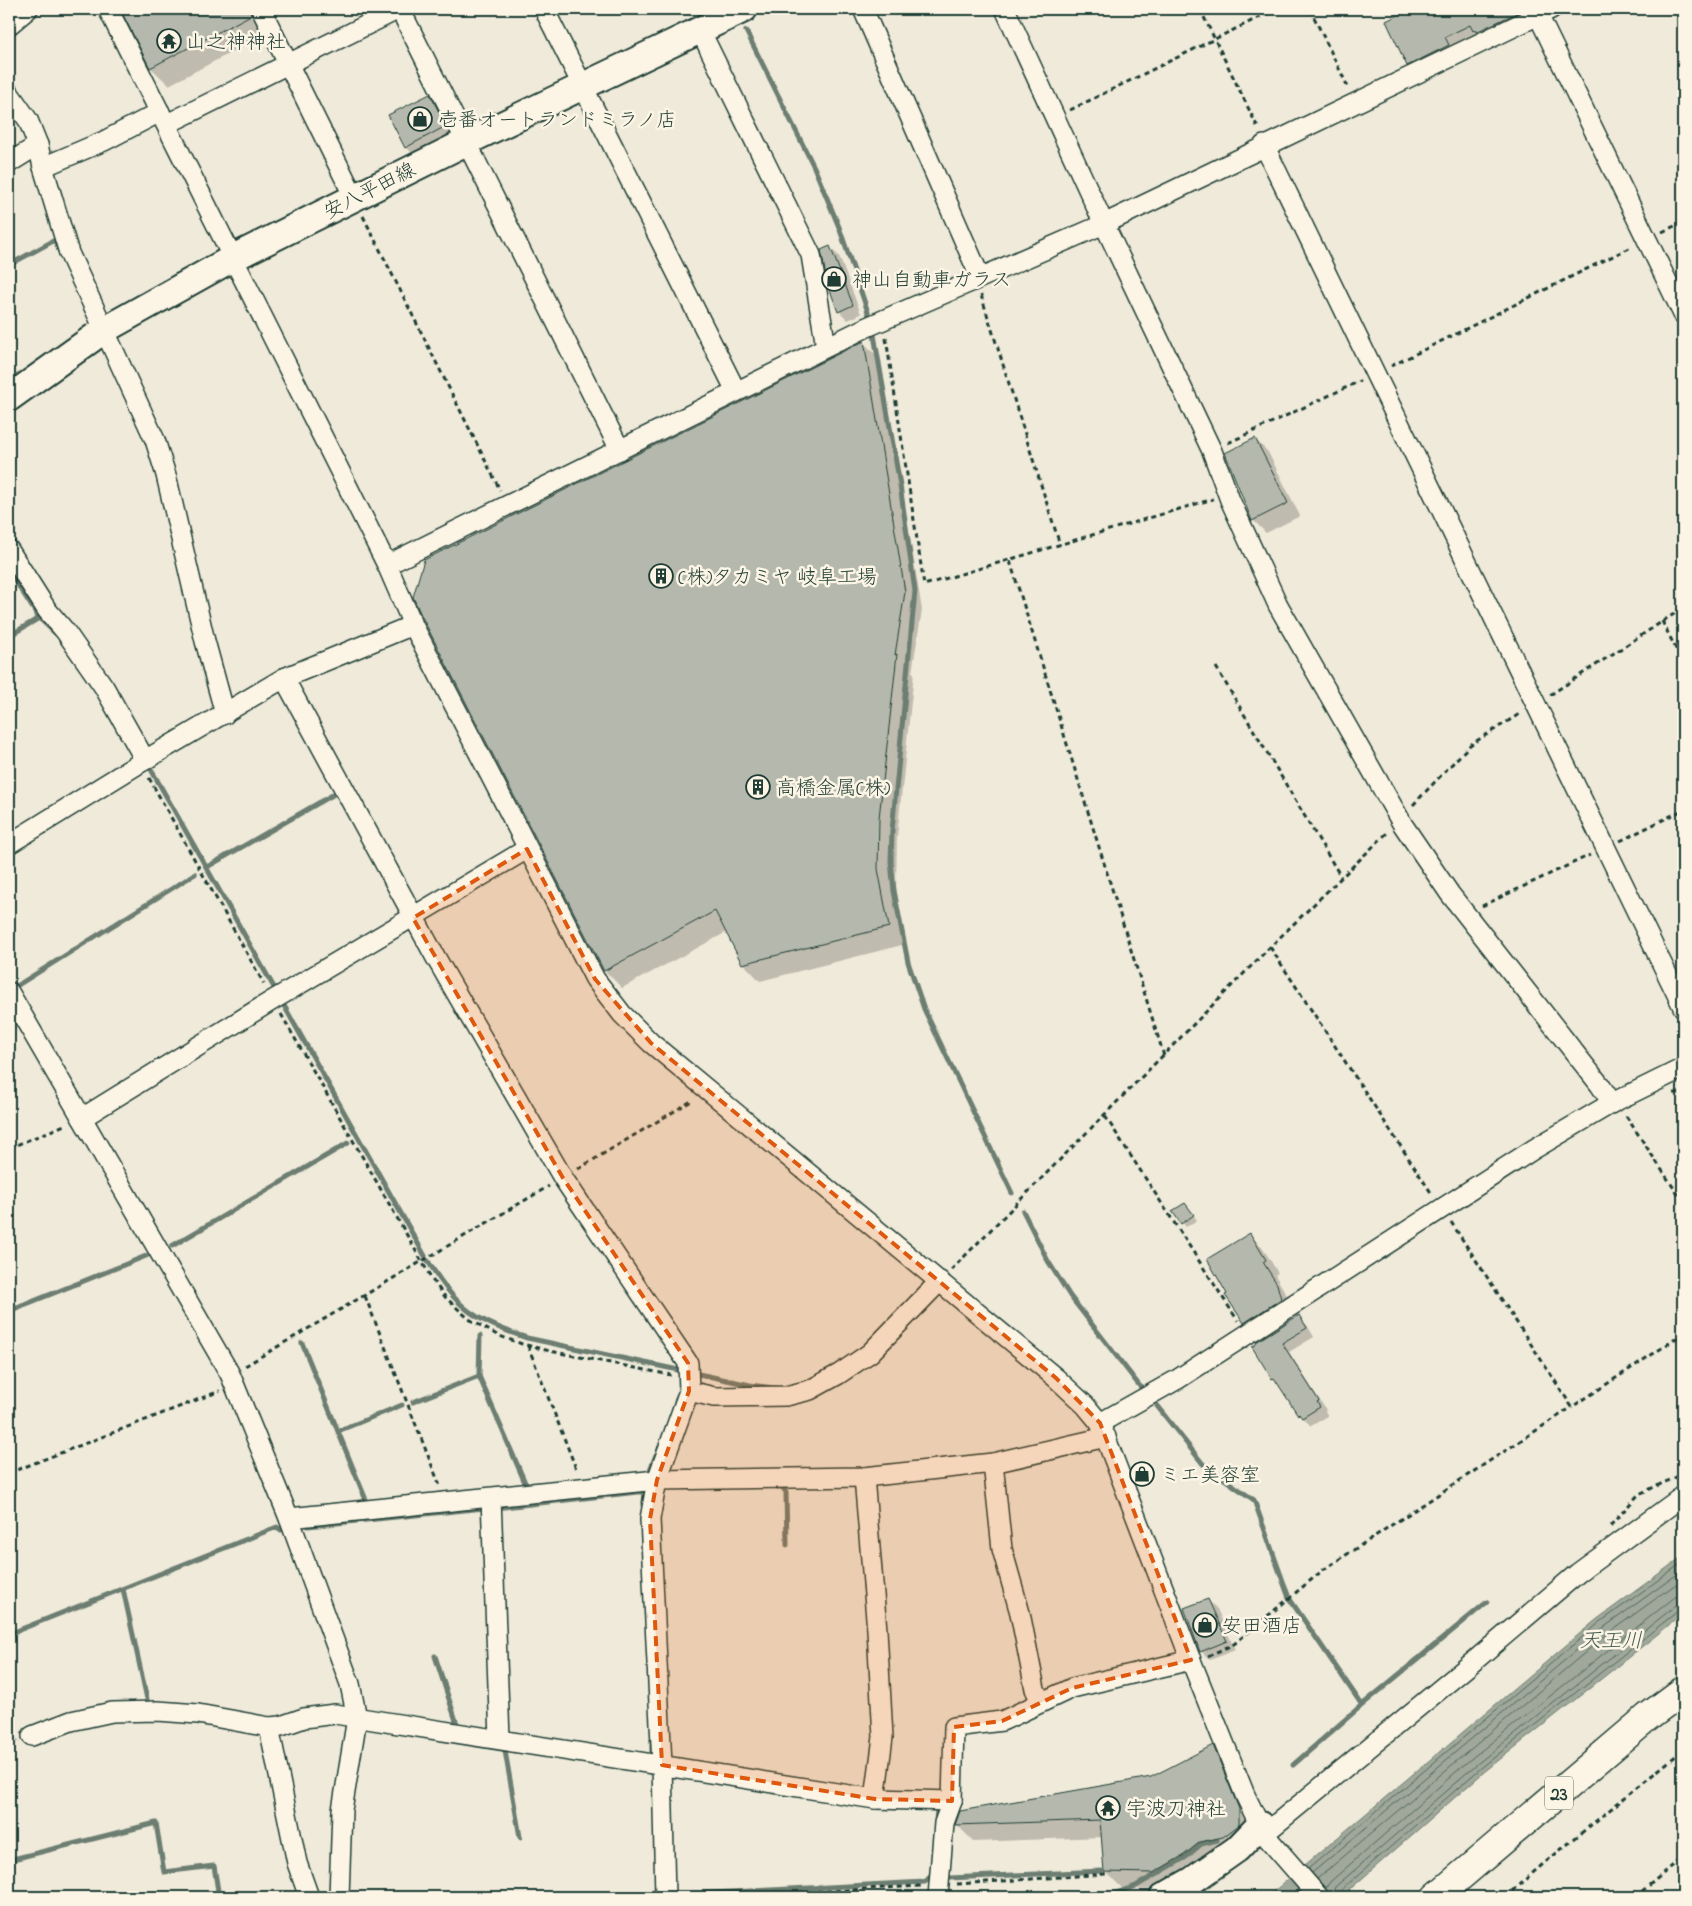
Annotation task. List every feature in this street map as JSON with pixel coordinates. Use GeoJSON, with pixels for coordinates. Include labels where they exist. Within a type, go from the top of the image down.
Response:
{"type":"FeatureCollection","features":[{"type":"Feature","properties":{"kind":"main road","name":"安八平田線"},"geometry":{"type":"LineString","coordinates":[[9,398],[104,330],[233,258],[466,142],[744,9]]}},
{"type":"Feature","properties":{"kind":"main road","name":"23"},"geometry":{"type":"LineString","coordinates":[[1436,1897],[1648,1717],[1683,1691]]}},
{"type":"Feature","properties":{"kind":"main road"},"geometry":{"type":"LineString","coordinates":[[1163,1897],[1192,1880],[1262,1829]]}},
{"type":"Feature","properties":{"kind":"street"},"geometry":{"type":"LineString","coordinates":[[9,25],[28,9]]}},
{"type":"Feature","properties":{"kind":"street"},"geometry":{"type":"LineString","coordinates":[[108,9],[386,565],[414,626],[595,979],[622,1014],[651,1043],[940,1281],[1056,1378],[1085,1405],[1103,1430],[1191,1661],[1245,1795],[1262,1829],[1318,1897]]}},
{"type":"Feature","properties":{"kind":"street"},"geometry":{"type":"LineString","coordinates":[[261,9],[354,197]]}},
{"type":"Feature","properties":{"kind":"street"},"geometry":{"type":"LineString","coordinates":[[43,167],[164,118],[288,64],[400,9],[620,450]]}},
{"type":"Feature","properties":{"kind":"street"},"geometry":{"type":"LineString","coordinates":[[544,9],[736,391]]}},
{"type":"Feature","properties":{"kind":"street"},"geometry":{"type":"LineString","coordinates":[[863,9],[978,278]]}},
{"type":"Feature","properties":{"kind":"street"},"geometry":{"type":"LineString","coordinates":[[1005,9],[1104,224],[1212,451],[1228,494],[1278,605],[1400,820],[1450,894],[1614,1102]]}},
{"type":"Feature","properties":{"kind":"street"},"geometry":{"type":"LineString","coordinates":[[386,565],[826,347],[978,278],[1104,224],[1544,12],[1646,240],[1683,314]]}},
{"type":"Feature","properties":{"kind":"street"},"geometry":{"type":"LineString","coordinates":[[700,30],[811,255],[826,347]]}},
{"type":"Feature","properties":{"kind":"street"},"geometry":{"type":"LineString","coordinates":[[9,93],[28,120],[38,145],[69,253],[155,440],[166,475],[205,642],[225,714]]}},
{"type":"Feature","properties":{"kind":"street"},"geometry":{"type":"LineString","coordinates":[[9,163],[38,145]]}},
{"type":"Feature","properties":{"kind":"street"},"geometry":{"type":"LineString","coordinates":[[1265,145],[1683,1006]]}},
{"type":"Feature","properties":{"kind":"street"},"geometry":{"type":"LineString","coordinates":[[9,550],[47,610],[104,687],[142,761]]}},
{"type":"Feature","properties":{"kind":"street"},"geometry":{"type":"LineString","coordinates":[[9,844],[142,761],[284,678],[414,626]]}},
{"type":"Feature","properties":{"kind":"street"},"geometry":{"type":"LineString","coordinates":[[284,678],[413,918],[563,1178],[688,1363],[689,1385],[657,1480],[650,1519],[662,1765],[666,1897]]}},
{"type":"Feature","properties":{"kind":"street"},"geometry":{"type":"LineString","coordinates":[[82,1118],[273,1000],[527,849]]}},
{"type":"Feature","properties":{"kind":"street"},"geometry":{"type":"LineString","coordinates":[[9,992],[233,1379],[289,1518],[350,1684],[357,1718],[342,1810],[339,1897]]}},
{"type":"Feature","properties":{"kind":"street"},"geometry":{"type":"LineString","coordinates":[[289,1518],[657,1480],[864,1477],[993,1462],[1103,1430],[1247,1334],[1534,1149],[1614,1102],[1683,1068]]}},
{"type":"Feature","properties":{"kind":"street"},"geometry":{"type":"LineString","coordinates":[[689,1385],[714,1397],[786,1396],[810,1390],[840,1374],[870,1353],[940,1281]]}},
{"type":"Feature","properties":{"kind":"street"},"geometry":{"type":"LineString","coordinates":[[993,1462],[1002,1549],[1020,1613],[1035,1689],[1041,1702]]}},
{"type":"Feature","properties":{"kind":"street"},"geometry":{"type":"LineString","coordinates":[[864,1477],[877,1630],[883,1737],[875,1799]]}},
{"type":"Feature","properties":{"kind":"street"},"geometry":{"type":"LineString","coordinates":[[1262,1829],[1460,1673],[1578,1573],[1683,1496]]}},
{"type":"Feature","properties":{"kind":"street"},"geometry":{"type":"LineString","coordinates":[[491,1498],[500,1739]]}},
{"type":"Feature","properties":{"kind":"street"},"geometry":{"type":"LineString","coordinates":[[938,1891],[944,1823],[952,1801],[954,1727],[1002,1721],[1072,1688],[1191,1661]]}},
{"type":"Feature","properties":{"kind":"street"},"geometry":{"type":"LineString","coordinates":[[32,1736],[71,1721],[112,1712],[158,1711],[198,1714],[269,1727],[281,1726],[304,1718],[336,1714],[875,1799],[952,1801]]}},
{"type":"Feature","properties":{"kind":"street"},"geometry":{"type":"LineString","coordinates":[[269,1727],[297,1864],[309,1897]]}},
{"type":"Feature","properties":{"kind":"path"},"geometry":{"type":"LineString","coordinates":[[1200,9],[1265,145]]}},
{"type":"Feature","properties":{"kind":"path"},"geometry":{"type":"LineString","coordinates":[[1056,117],[1276,9]]}},
{"type":"Feature","properties":{"kind":"path"},"geometry":{"type":"LineString","coordinates":[[1310,9],[1356,102]]}},
{"type":"Feature","properties":{"kind":"path"},"geometry":{"type":"LineString","coordinates":[[354,197],[508,505]]}},
{"type":"Feature","properties":{"kind":"path"},"geometry":{"type":"LineString","coordinates":[[1212,451],[1375,374],[1683,222]]}},
{"type":"Feature","properties":{"kind":"path"},"geometry":{"type":"LineString","coordinates":[[978,278],[1060,545]]}},
{"type":"Feature","properties":{"kind":"path"},"geometry":{"type":"LineString","coordinates":[[877,323],[924,585],[1228,494]]}},
{"type":"Feature","properties":{"kind":"path"},"geometry":{"type":"LineString","coordinates":[[1010,560],[1164,1056]]}},
{"type":"Feature","properties":{"kind":"path"},"geometry":{"type":"LineString","coordinates":[[940,1281],[1270,948],[1400,820],[1470,745],[1683,608]]}},
{"type":"Feature","properties":{"kind":"path"},"geometry":{"type":"LineString","coordinates":[[1662,621],[1683,663]]}},
{"type":"Feature","properties":{"kind":"path"},"geometry":{"type":"LineString","coordinates":[[1216,668],[1341,878]]}},
{"type":"Feature","properties":{"kind":"path"},"geometry":{"type":"LineString","coordinates":[[142,761],[273,1000],[433,1281],[446,1298],[469,1319],[497,1335],[528,1346],[689,1385]]}},
{"type":"Feature","properties":{"kind":"path"},"geometry":{"type":"LineString","coordinates":[[1466,914],[1683,810]]}},
{"type":"Feature","properties":{"kind":"path"},"geometry":{"type":"LineString","coordinates":[[1270,948],[1572,1407]]}},
{"type":"Feature","properties":{"kind":"path"},"geometry":{"type":"LineString","coordinates":[[9,1473],[233,1379],[254,1362],[693,1100],[705,1087]]}},
{"type":"Feature","properties":{"kind":"path"},"geometry":{"type":"LineString","coordinates":[[1614,1102],[1683,1202]]}},
{"type":"Feature","properties":{"kind":"path"},"geometry":{"type":"LineString","coordinates":[[1105,1116],[1247,1334]]}},
{"type":"Feature","properties":{"kind":"path"},"geometry":{"type":"LineString","coordinates":[[9,1148],[82,1118]]}},
{"type":"Feature","properties":{"kind":"path"},"geometry":{"type":"LineString","coordinates":[[365,1296],[447,1503]]}},
{"type":"Feature","properties":{"kind":"path"},"geometry":{"type":"LineString","coordinates":[[1191,1661],[1234,1644],[1323,1570],[1683,1334]]}},
{"type":"Feature","properties":{"kind":"path"},"geometry":{"type":"LineString","coordinates":[[528,1346],[583,1488]]}},
{"type":"Feature","properties":{"kind":"path"},"geometry":{"type":"LineString","coordinates":[[1638,1494],[1683,1474]]}},
{"type":"Feature","properties":{"kind":"path"},"geometry":{"type":"LineString","coordinates":[[1505,1897],[1683,1750]]}},
{"type":"Feature","properties":{"kind":"path"},"geometry":{"type":"LineString","coordinates":[[1635,1897],[1683,1856]]}},
{"type":"Feature","properties":{"kind":"path"},"geometry":{"type":"LineString","coordinates":[[727,1897],[938,1891],[1106,1874]]}},
{"type":"Feature","properties":{"kind":"highlighted area"},"geometry":{"type":"Polygon","coordinates":[[[527,849],[595,979],[651,1043],[1056,1378],[1100,1423],[1191,1660],[1072,1688],[1002,1721],[954,1727],[952,1801],[875,1799],[662,1765],[650,1519],[657,1480],[689,1391],[688,1363],[563,1178],[413,918],[527,849]]]}},
{"type":"Feature","properties":{"kind":"water","name":"天王川"},"geometry":{"type":"Polygon","coordinates":[[[1683,1556],[1683,1614],[1484,1772],[1341,1897],[1267,1897],[1596,1620],[1683,1556]]]}},
{"type":"Feature","properties":{"kind":"building","name":"山之神神社"},"geometry":{"type":"Polygon","coordinates":[[[120,9],[250,9],[251,15],[150,68],[120,9]]]}},
{"type":"Feature","properties":{"kind":"building"},"geometry":{"type":"Polygon","coordinates":[[[1411,9],[1525,9],[1476,32],[1475,30],[1473,31],[1470,25],[1445,37],[1449,45],[1407,66],[1386,21],[1411,9]]]}},
{"type":"Feature","properties":{"kind":"building","name":"壱番オートランドミラノ店"},"geometry":{"type":"Polygon","coordinates":[[[430,94],[446,126],[405,148],[388,115],[430,94]]]}},
{"type":"Feature","properties":{"kind":"building","name":"神山自動車ガラス"},"geometry":{"type":"Polygon","coordinates":[[[830,246],[853,305],[838,312],[827,282],[821,250],[830,246]]]}},
{"type":"Feature","properties":{"kind":"building","name":"(株)タカミヤ 岐阜工場"},"geometry":{"type":"Polygon","coordinates":[[[864,341],[905,592],[895,655],[897,654],[879,818],[878,869],[889,927],[742,964],[715,911],[604,971],[413,597],[424,560],[864,341]]]}},
{"type":"Feature","properties":{"kind":"building"},"geometry":{"type":"Polygon","coordinates":[[[1255,438],[1288,503],[1252,521],[1225,453],[1255,438]]]}},
{"type":"Feature","properties":{"kind":"building"},"geometry":{"type":"Polygon","coordinates":[[[1185,1203],[1194,1215],[1181,1224],[1172,1211],[1185,1203]]]}},
{"type":"Feature","properties":{"kind":"building"},"geometry":{"type":"Polygon","coordinates":[[[1250,1233],[1266,1260],[1263,1262],[1277,1284],[1281,1299],[1244,1323],[1225,1295],[1227,1294],[1207,1259],[1250,1233]]]}},
{"type":"Feature","properties":{"kind":"building"},"geometry":{"type":"Polygon","coordinates":[[[1299,1315],[1307,1328],[1282,1343],[1319,1401],[1317,1402],[1320,1407],[1302,1418],[1298,1415],[1274,1378],[1272,1379],[1252,1347],[1256,1342],[1299,1315]]]}},
{"type":"Feature","properties":{"kind":"building","name":"安田酒店"},"geometry":{"type":"Polygon","coordinates":[[[1208,1599],[1227,1641],[1200,1652],[1184,1608],[1208,1599]]]}},
{"type":"Feature","properties":{"kind":"building","name":"宇波刀神社"},"geometry":{"type":"Polygon","coordinates":[[[1213,1745],[1239,1809],[1239,1825],[1223,1837],[1200,1842],[1184,1855],[1153,1873],[1104,1872],[1100,1820],[955,1825],[960,1811],[1151,1777],[1213,1745]]]}},
{"type":"Feature","properties":{"kind":"waterway"},"geometry":{"type":"LineString","coordinates":[[746,31],[814,167],[839,227],[871,321]]}},
{"type":"Feature","properties":{"kind":"waterway"},"geometry":{"type":"LineString","coordinates":[[9,265],[55,240],[59,250]]}},
{"type":"Feature","properties":{"kind":"waterway"},"geometry":{"type":"LineString","coordinates":[[873,329],[900,485],[915,591],[892,831],[891,861],[894,891],[908,962],[924,1009],[1012,1193]]}},
{"type":"Feature","properties":{"kind":"waterway"},"geometry":{"type":"LineString","coordinates":[[9,571],[39,618],[9,636]]}},
{"type":"Feature","properties":{"kind":"waterway"},"geometry":{"type":"LineString","coordinates":[[39,618],[55,633]]}},
{"type":"Feature","properties":{"kind":"waterway"},"geometry":{"type":"LineString","coordinates":[[148,764],[276,991]]}},
{"type":"Feature","properties":{"kind":"waterway"},"geometry":{"type":"LineString","coordinates":[[207,867],[336,793],[339,797]]}},
{"type":"Feature","properties":{"kind":"waterway"},"geometry":{"type":"LineString","coordinates":[[18,985],[195,874]]}},
{"type":"Feature","properties":{"kind":"waterway"},"geometry":{"type":"LineString","coordinates":[[282,1002],[425,1256]]}},
{"type":"Feature","properties":{"kind":"waterway"},"geometry":{"type":"LineString","coordinates":[[172,1246],[348,1143]]}},
{"type":"Feature","properties":{"kind":"waterway"},"geometry":{"type":"LineString","coordinates":[[1023,1211],[1048,1261],[1070,1296],[1142,1389]]}},
{"type":"Feature","properties":{"kind":"waterway"},"geometry":{"type":"LineString","coordinates":[[9,1311],[151,1254]]}},
{"type":"Feature","properties":{"kind":"waterway"},"geometry":{"type":"LineString","coordinates":[[428,1261],[448,1290],[468,1311],[480,1319],[509,1332],[527,1338],[683,1371]]}},
{"type":"Feature","properties":{"kind":"waterway"},"geometry":{"type":"LineString","coordinates":[[480,1336],[479,1376],[526,1485]]}},
{"type":"Feature","properties":{"kind":"waterway"},"geometry":{"type":"LineString","coordinates":[[302,1343],[366,1500]]}},
{"type":"Feature","properties":{"kind":"waterway"},"geometry":{"type":"LineString","coordinates":[[694,1373],[750,1385],[775,1388]]}},
{"type":"Feature","properties":{"kind":"waterway"},"geometry":{"type":"LineString","coordinates":[[413,1402],[479,1376]]}},
{"type":"Feature","properties":{"kind":"waterway"},"geometry":{"type":"LineString","coordinates":[[338,1431],[402,1405]]}},
{"type":"Feature","properties":{"kind":"waterway"},"geometry":{"type":"LineString","coordinates":[[1157,1406],[1203,1464],[1254,1500],[1289,1598],[1362,1705]]}},
{"type":"Feature","properties":{"kind":"waterway"},"geometry":{"type":"LineString","coordinates":[[650,1470],[656,1455]]}},
{"type":"Feature","properties":{"kind":"waterway"},"geometry":{"type":"LineString","coordinates":[[777,1487],[782,1487],[786,1492],[787,1545]]}},
{"type":"Feature","properties":{"kind":"waterway"},"geometry":{"type":"LineString","coordinates":[[495,1508],[638,1492],[645,1492],[644,1502]]}},
{"type":"Feature","properties":{"kind":"waterway"},"geometry":{"type":"LineString","coordinates":[[308,1526],[484,1508]]}},
{"type":"Feature","properties":{"kind":"waterway"},"geometry":{"type":"LineString","coordinates":[[9,1634],[277,1527],[281,1530]]}},
{"type":"Feature","properties":{"kind":"waterway"},"geometry":{"type":"LineString","coordinates":[[123,1589],[147,1699]]}},
{"type":"Feature","properties":{"kind":"waterway"},"geometry":{"type":"LineString","coordinates":[[1293,1765],[1362,1705],[1487,1602]]}},
{"type":"Feature","properties":{"kind":"waterway"},"geometry":{"type":"LineString","coordinates":[[435,1656],[458,1727]]}},
{"type":"Feature","properties":{"kind":"waterway"},"geometry":{"type":"LineString","coordinates":[[652,1740],[652,1755]]}},
{"type":"Feature","properties":{"kind":"waterway"},"geometry":{"type":"LineString","coordinates":[[505,1751],[520,1837]]}},
{"type":"Feature","properties":{"kind":"waterway"},"geometry":{"type":"LineString","coordinates":[[936,1822],[937,1808]]}},
{"type":"Feature","properties":{"kind":"waterway"},"geometry":{"type":"LineString","coordinates":[[9,1860],[156,1823],[164,1872],[214,1866],[219,1897]]}},
{"type":"Feature","properties":{"kind":"waterway"},"geometry":{"type":"LineString","coordinates":[[1104,1897],[1136,1886],[1186,1857],[1201,1844],[1217,1840]]}},
{"type":"Feature","properties":{"kind":"waterway"},"geometry":{"type":"LineString","coordinates":[[950,1878],[1101,1871]]}},
{"type":"Feature","properties":{"kind":"waterway"},"geometry":{"type":"LineString","coordinates":[[675,1895],[925,1882],[932,1873]]}},
{"type":"Feature","properties":{"kind":"waterway"},"geometry":{"type":"LineString","coordinates":[[288,1897],[301,1897]]}},
{"type":"Feature","properties":{"kind":"place","name":"山之神神社"},"geometry":{"type":"Point","coordinates":[169,41]}},
{"type":"Feature","properties":{"kind":"place","name":"壱番オートランドミラノ店"},"geometry":{"type":"Point","coordinates":[420,119]}},
{"type":"Feature","properties":{"kind":"place","name":"神山自動車ガラス"},"geometry":{"type":"Point","coordinates":[834,279]}},
{"type":"Feature","properties":{"kind":"place","name":"(株)タカミヤ 岐阜工場"},"geometry":{"type":"Point","coordinates":[661,576]}},
{"type":"Feature","properties":{"kind":"place","name":"高橋金属(株)"},"geometry":{"type":"Point","coordinates":[758,787]}},
{"type":"Feature","properties":{"kind":"place","name":"ミエ美容室"},"geometry":{"type":"Point","coordinates":[1142,1474]}},
{"type":"Feature","properties":{"kind":"place","name":"安田酒店"},"geometry":{"type":"Point","coordinates":[1205,1625]}},
{"type":"Feature","properties":{"kind":"place","name":"宇波刀神社"},"geometry":{"type":"Point","coordinates":[1108,1808]}}]}
